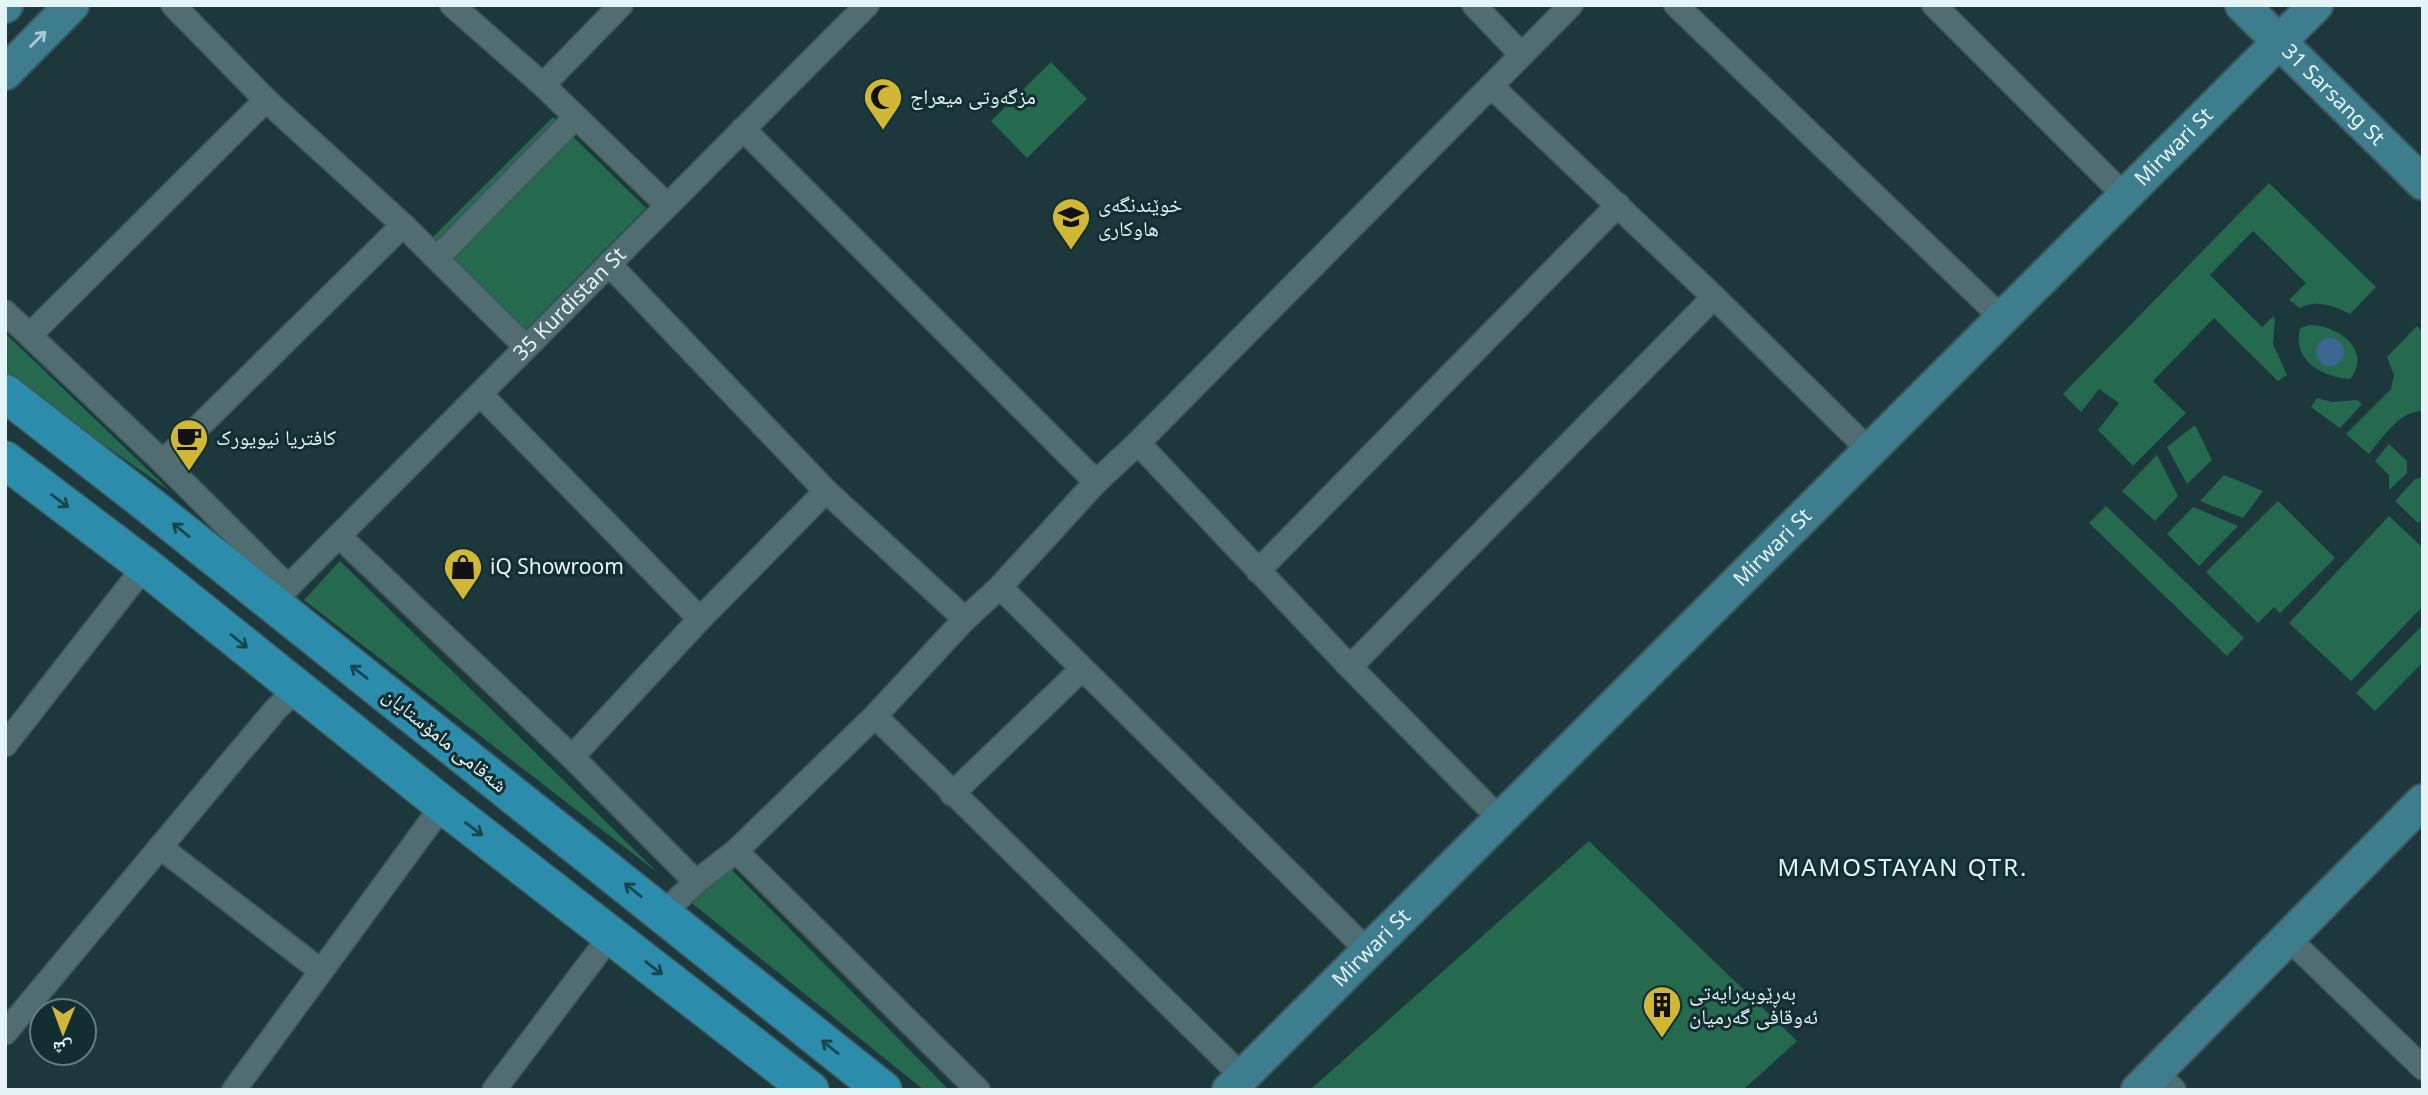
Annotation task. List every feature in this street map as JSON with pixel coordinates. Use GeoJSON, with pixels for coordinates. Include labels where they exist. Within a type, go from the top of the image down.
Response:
{"type":"FeatureCollection","features":[{"type":"Feature","properties":{"kind":"main road","name":"شەقامی مامۆستایان"},"geometry":{"type":"LineString","coordinates":[[5,393],[280,595],[666,916],[883,1090]]}},
{"type":"Feature","properties":{"kind":"main road"},"geometry":{"type":"LineString","coordinates":[[5,460],[145,566],[443,806],[612,934],[810,1090]]}},
{"type":"Feature","properties":{"kind":"street"},"geometry":{"type":"LineString","coordinates":[[5,73],[72,5]]}},
{"type":"Feature","properties":{"kind":"street"},"geometry":{"type":"LineString","coordinates":[[173,5],[266,100],[437,258],[526,347]]}},
{"type":"Feature","properties":{"kind":"street"},"geometry":{"type":"LineString","coordinates":[[452,5],[543,85],[667,205]]}},
{"type":"Feature","properties":{"kind":"street"},"geometry":{"type":"LineString","coordinates":[[543,85],[621,5]]}},
{"type":"Feature","properties":{"kind":"street","name":"35 Kurdistan St"},"geometry":{"type":"LineString","coordinates":[[280,595],[867,5]]}},
{"type":"Feature","properties":{"kind":"street"},"geometry":{"type":"LineString","coordinates":[[1474,5],[1521,54]]}},
{"type":"Feature","properties":{"kind":"street"},"geometry":{"type":"LineString","coordinates":[[666,916],[675,902],[696,881],[736,851],[875,716],[965,619],[1000,587],[1096,482],[1138,443],[1571,5]]}},
{"type":"Feature","properties":{"kind":"street"},"geometry":{"type":"LineString","coordinates":[[1676,5],[2002,318]]}},
{"type":"Feature","properties":{"kind":"street"},"geometry":{"type":"LineString","coordinates":[[1934,5],[2125,196]]}},
{"type":"Feature","properties":{"kind":"street","name":"31 Sarsang St"},"geometry":{"type":"LineString","coordinates":[[2242,5],[2423,183]]}},
{"type":"Feature","properties":{"kind":"street","name":"Mirwari St"},"geometry":{"type":"LineString","coordinates":[[1235,1083],[2316,5]]}},
{"type":"Feature","properties":{"kind":"street"},"geometry":{"type":"LineString","coordinates":[[1491,86],[1714,297],[1870,451]]}},
{"type":"Feature","properties":{"kind":"street"},"geometry":{"type":"LineString","coordinates":[[30,335],[266,100]]}},
{"type":"Feature","properties":{"kind":"street"},"geometry":{"type":"LineString","coordinates":[[437,258],[575,118]]}},
{"type":"Feature","properties":{"kind":"street"},"geometry":{"type":"LineString","coordinates":[[743,129],[1096,482]]}},
{"type":"Feature","properties":{"kind":"street"},"geometry":{"type":"LineString","coordinates":[[1258,571],[1618,205]]}},
{"type":"Feature","properties":{"kind":"street"},"geometry":{"type":"LineString","coordinates":[[163,462],[402,225]]}},
{"type":"Feature","properties":{"kind":"street"},"geometry":{"type":"LineString","coordinates":[[609,264],[826,491],[965,619]]}},
{"type":"Feature","properties":{"kind":"street"},"geometry":{"type":"LineString","coordinates":[[1350,667],[1714,297]]}},
{"type":"Feature","properties":{"kind":"street"},"geometry":{"type":"LineString","coordinates":[[5,312],[163,462],[280,595]]}},
{"type":"Feature","properties":{"kind":"street"},"geometry":{"type":"LineString","coordinates":[[480,394],[700,619]]}},
{"type":"Feature","properties":{"kind":"street"},"geometry":{"type":"LineString","coordinates":[[1138,443],[1350,667],[1500,819]]}},
{"type":"Feature","properties":{"kind":"street"},"geometry":{"type":"LineString","coordinates":[[572,757],[700,619],[826,491]]}},
{"type":"Feature","properties":{"kind":"street"},"geometry":{"type":"LineString","coordinates":[[339,536],[572,757],[696,881]]}},
{"type":"Feature","properties":{"kind":"street"},"geometry":{"type":"LineString","coordinates":[[5,745],[145,566]]}},
{"type":"Feature","properties":{"kind":"street"},"geometry":{"type":"LineString","coordinates":[[1000,587],[1368,951]]}},
{"type":"Feature","properties":{"kind":"street"},"geometry":{"type":"LineString","coordinates":[[952,794],[1082,669]]}},
{"type":"Feature","properties":{"kind":"street"},"geometry":{"type":"LineString","coordinates":[[5,1033],[276,709],[298,688]]}},
{"type":"Feature","properties":{"kind":"street"},"geometry":{"type":"LineString","coordinates":[[875,716],[1235,1083]]}},
{"type":"Feature","properties":{"kind":"street"},"geometry":{"type":"LineString","coordinates":[[2156,1084],[2288,938],[2423,801]]}},
{"type":"Feature","properties":{"kind":"street"},"geometry":{"type":"LineString","coordinates":[[234,1090],[443,806]]}},
{"type":"Feature","properties":{"kind":"street"},"geometry":{"type":"LineString","coordinates":[[160,848],[321,971]]}},
{"type":"Feature","properties":{"kind":"street"},"geometry":{"type":"LineString","coordinates":[[736,851],[978,1090]]}},
{"type":"Feature","properties":{"kind":"street"},"geometry":{"type":"LineString","coordinates":[[494,1090],[612,934]]}},
{"type":"Feature","properties":{"kind":"street"},"geometry":{"type":"LineString","coordinates":[[2288,938],[2419,1058]]}},
{"type":"Feature","properties":{"kind":"green space"},"geometry":{"type":"Polygon","coordinates":[[[1051,62],[1087,99],[1027,158],[991,121],[1051,62]]]}},
{"type":"Feature","properties":{"kind":"green space"},"geometry":{"type":"Polygon","coordinates":[[[553,117],[646,208],[526,329],[433,237],[553,117]]]}},
{"type":"Feature","properties":{"kind":"green space"},"geometry":{"type":"Polygon","coordinates":[[[2269,183],[2376,287],[2350,314],[2319,304],[2300,308],[2289,300],[2306,283],[2253,231],[2210,275],[2262,327],[2274,316],[2273,344],[2287,375],[2278,381],[2214,318],[2153,381],[2186,413],[2133,466],[2098,430],[2119,403],[2099,389],[2081,412],[2063,394],[2269,183]]]}},
{"type":"Feature","properties":{"kind":"green space"},"geometry":{"type":"Polygon","coordinates":[[[2321,326],[2341,335],[2355,350],[2356,369],[2350,379],[2320,371],[2305,358],[2300,350],[2300,328],[2321,326]]]}},
{"type":"Feature","properties":{"kind":"green space"},"geometry":{"type":"Polygon","coordinates":[[[2417,326],[2423,332],[2423,411],[2406,415],[2399,420],[2369,454],[2346,434],[2391,389],[2394,375],[2387,357],[2417,326]]]}},
{"type":"Feature","properties":{"kind":"green space"},"geometry":{"type":"Polygon","coordinates":[[[5,333],[170,491],[5,375],[5,333]]]}},
{"type":"Feature","properties":{"kind":"green space"},"geometry":{"type":"Polygon","coordinates":[[[2317,398],[2332,402],[2357,400],[2362,404],[2340,428],[2311,407],[2317,398]]]}},
{"type":"Feature","properties":{"kind":"green space"},"geometry":{"type":"Polygon","coordinates":[[[2195,425],[2212,460],[2187,484],[2167,447],[2195,425]]]}},
{"type":"Feature","properties":{"kind":"green space"},"geometry":{"type":"Polygon","coordinates":[[[2389,444],[2407,461],[2407,473],[2389,490],[2389,475],[2375,461],[2389,444]]]}},
{"type":"Feature","properties":{"kind":"green space"},"geometry":{"type":"Polygon","coordinates":[[[2157,455],[2178,496],[2155,521],[2122,491],[2157,455]]]}},
{"type":"Feature","properties":{"kind":"green space"},"geometry":{"type":"Polygon","coordinates":[[[2224,475],[2263,491],[2243,518],[2200,501],[2224,475]]]}},
{"type":"Feature","properties":{"kind":"green space"},"geometry":{"type":"Polygon","coordinates":[[[2423,477],[2423,519],[2418,523],[2395,501],[2415,479],[2423,477]]]}},
{"type":"Feature","properties":{"kind":"green space"},"geometry":{"type":"Polygon","coordinates":[[[2278,501],[2335,558],[2280,613],[2274,607],[2258,623],[2206,572],[2278,501]]]}},
{"type":"Feature","properties":{"kind":"green space"},"geometry":{"type":"Polygon","coordinates":[[[2106,506],[2244,638],[2227,656],[2089,523],[2106,506]]]}},
{"type":"Feature","properties":{"kind":"green space"},"geometry":{"type":"Polygon","coordinates":[[[2193,507],[2238,526],[2199,566],[2167,534],[2193,507]]]}},
{"type":"Feature","properties":{"kind":"green space"},"geometry":{"type":"Polygon","coordinates":[[[2389,516],[2423,548],[2423,606],[2351,681],[2289,623],[2389,516]]]}},
{"type":"Feature","properties":{"kind":"green space"},"geometry":{"type":"Polygon","coordinates":[[[340,561],[658,873],[304,600],[340,561]]]}},
{"type":"Feature","properties":{"kind":"green space"},"geometry":{"type":"Polygon","coordinates":[[[2423,625],[2423,662],[2375,711],[2356,693],[2423,625]]]}},
{"type":"Feature","properties":{"kind":"green space"},"geometry":{"type":"Polygon","coordinates":[[[1589,841],[1797,1041],[1743,1090],[1310,1090],[1589,841]]]}},
{"type":"Feature","properties":{"kind":"green space"},"geometry":{"type":"Polygon","coordinates":[[[726,864],[949,1090],[924,1090],[688,900],[726,864]]]}},
{"type":"Feature","properties":{"kind":"water"},"geometry":{"type":"Polygon","coordinates":[[[2330,338],[2340,342],[2344,352],[2340,362],[2330,366],[2320,362],[2316,352],[2320,342],[2330,338]]]}},
{"type":"Feature","properties":{"kind":"place","name":"مزگەوتی میعراج"},"geometry":{"type":"Point","coordinates":[883,131]}},
{"type":"Feature","properties":{"kind":"place","name":"خوێندنگەی هاوکاری"},"geometry":{"type":"Point","coordinates":[1071,251]}},
{"type":"Feature","properties":{"kind":"place","name":"کافتریا نیویورک"},"geometry":{"type":"Point","coordinates":[189,472]}},
{"type":"Feature","properties":{"kind":"place","name":"iQ Showroom"},"geometry":{"type":"Point","coordinates":[463,601]}},
{"type":"Feature","properties":{"kind":"place","name":"بەڕێوبەرایەتی ئەوقافی گەرمیان"},"geometry":{"type":"Point","coordinates":[1662,1039]}},
{"type":"Feature","properties":{"kind":"district","name":"MAMOSTAYAN QTR."},"geometry":{"type":"Point","coordinates":[1903,868]}}]}
